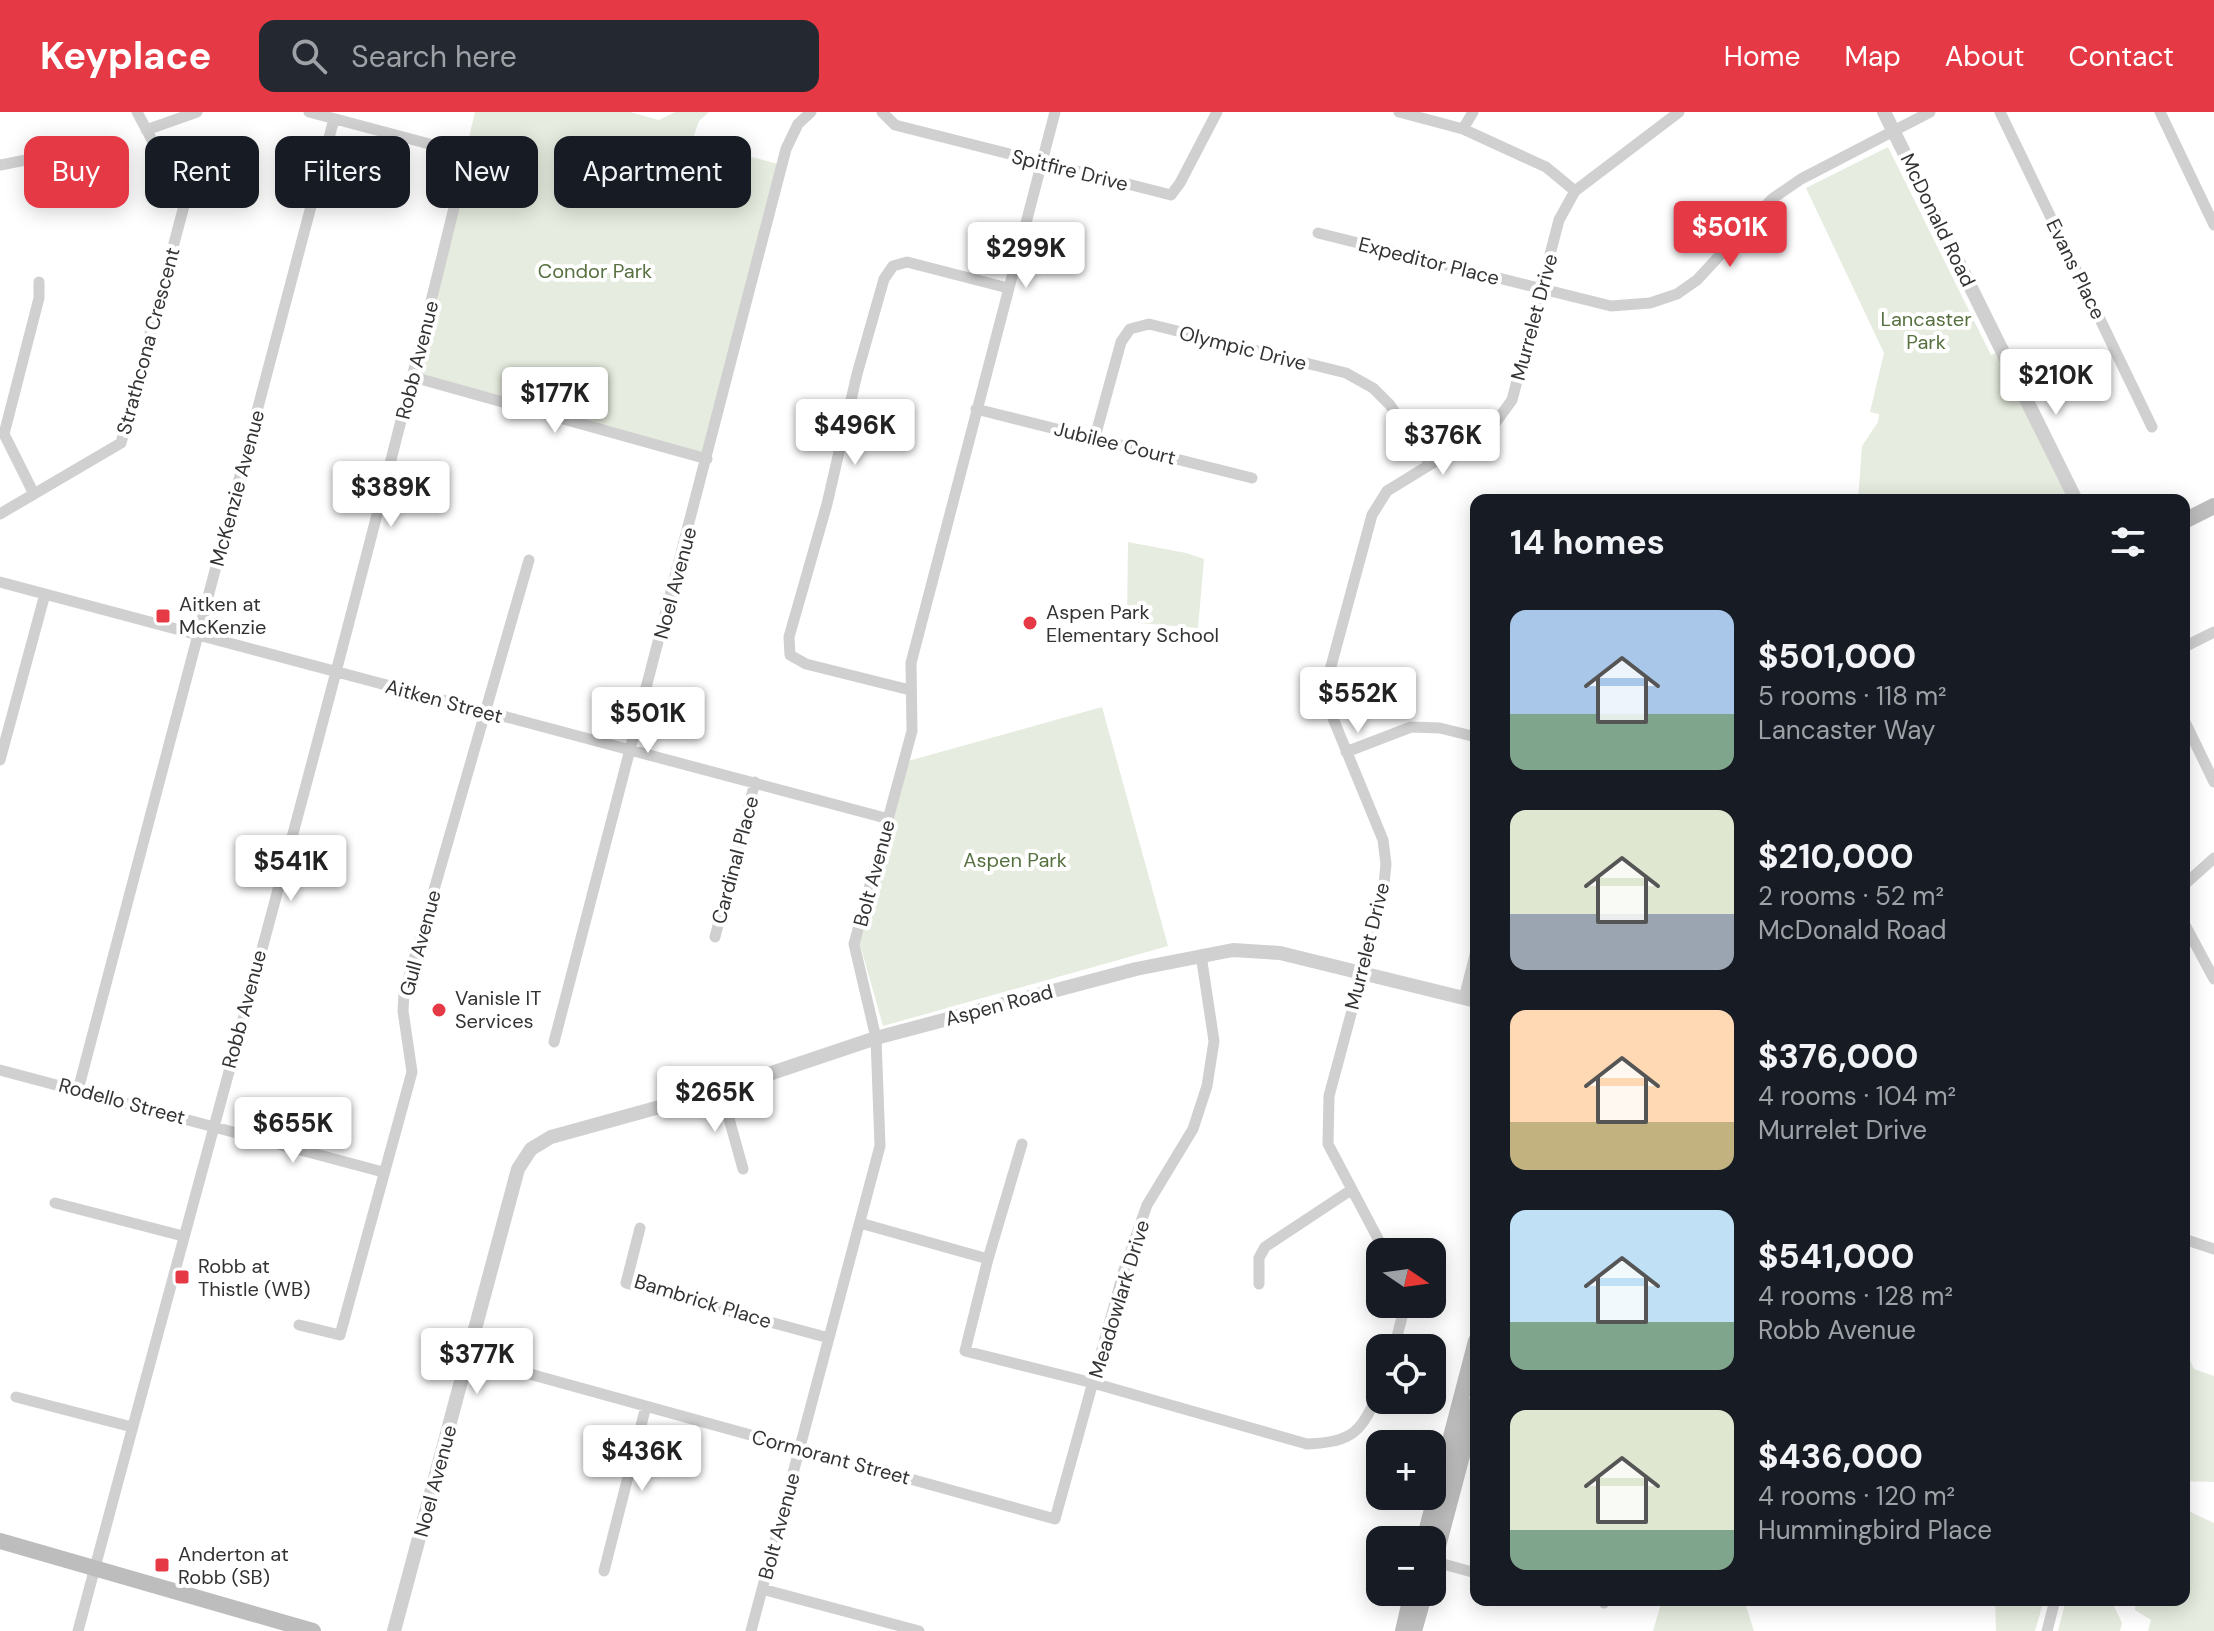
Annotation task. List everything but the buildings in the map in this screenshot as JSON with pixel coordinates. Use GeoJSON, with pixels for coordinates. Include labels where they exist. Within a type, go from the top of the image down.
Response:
{"type":"FeatureCollection","features":[{"type":"Feature","properties":{"kind":"main road"},"geometry":{"type":"LineString","coordinates":[[2190,518],[2214,506]]}},
{"type":"Feature","properties":{"kind":"main road"},"geometry":{"type":"LineString","coordinates":[[1428,1526],[1470,1364]]}},
{"type":"Feature","properties":{"kind":"main road"},"geometry":{"type":"LineString","coordinates":[[1443,1526],[1470,1425]]}},
{"type":"Feature","properties":{"kind":"main road"},"geometry":{"type":"LineString","coordinates":[[0,1541],[313,1631]]}},
{"type":"Feature","properties":{"kind":"main road"},"geometry":{"type":"LineString","coordinates":[[1403,1631],[1409,1606]]}},
{"type":"Feature","properties":{"kind":"main road"},"geometry":{"type":"LineString","coordinates":[[1414,1631],[1421,1606]]}},
{"type":"Feature","properties":{"kind":"street","name":"Strathcona Crescent"},"geometry":{"type":"LineString","coordinates":[[0,514],[121,443],[185,202],[137,112]]}},
{"type":"Feature","properties":{"kind":"street"},"geometry":{"type":"LineString","coordinates":[[146,130],[197,112]]}},
{"type":"Feature","properties":{"kind":"street"},"geometry":{"type":"LineString","coordinates":[[309,112],[334,119]]}},
{"type":"Feature","properties":{"kind":"street","name":"Noel Avenue"},"geometry":{"type":"LineString","coordinates":[[554,1042],[784,157],[798,124],[811,112]]}},
{"type":"Feature","properties":{"kind":"street","name":"Spitfire Drive"},"geometry":{"type":"LineString","coordinates":[[882,112],[895,125],[1171,195],[1217,112]]}},
{"type":"Feature","properties":{"kind":"street","name":"Bolt Avenue"},"geometry":{"type":"LineString","coordinates":[[751,1631],[880,1146],[876,1038],[854,944],[912,731],[911,663],[1055,112]]}},
{"type":"Feature","properties":{"kind":"street"},"geometry":{"type":"LineString","coordinates":[[1399,112],[1463,129],[1546,167],[1575,191],[1679,112]]}},
{"type":"Feature","properties":{"kind":"street"},"geometry":{"type":"LineString","coordinates":[[1463,129],[1473,112]]}},
{"type":"Feature","properties":{"kind":"street","name":"McDonald Road"},"geometry":{"type":"LineString","coordinates":[[1884,112],[2073,494]]}},
{"type":"Feature","properties":{"kind":"street","name":"Expeditor Place"},"geometry":{"type":"LineString","coordinates":[[1318,233],[1611,306],[1650,303],[1677,294],[1697,280],[1772,199],[1801,179],[1930,112]]}},
{"type":"Feature","properties":{"kind":"street","name":"Evans Place"},"geometry":{"type":"LineString","coordinates":[[2000,112],[2152,427]]}},
{"type":"Feature","properties":{"kind":"street"},"geometry":{"type":"LineString","coordinates":[[2160,112],[2214,225]]}},
{"type":"Feature","properties":{"kind":"street","name":"Robb Avenue"},"geometry":{"type":"LineString","coordinates":[[78,1631],[413,377],[467,154],[334,119]]}},
{"type":"Feature","properties":{"kind":"street","name":"McKenzie Avenue"},"geometry":{"type":"LineString","coordinates":[[78,1090],[334,119]]}},
{"type":"Feature","properties":{"kind":"street"},"geometry":{"type":"LineString","coordinates":[[0,165],[24,160]]}},
{"type":"Feature","properties":{"kind":"street","name":"Murrelet Drive"},"geometry":{"type":"LineString","coordinates":[[1377,1238],[1328,1144],[1329,1096],[1383,895],[1386,864],[1383,840],[1330,711],[1330,670],[1372,515],[1387,491],[1493,426],[1512,400],[1559,220],[1575,191]]}},
{"type":"Feature","properties":{"kind":"street"},"geometry":{"type":"LineString","coordinates":[[910,690],[806,664],[790,655],[789,637],[827,504],[857,374],[884,279],[893,266],[907,262],[1008,288]]}},
{"type":"Feature","properties":{"kind":"street"},"geometry":{"type":"LineString","coordinates":[[33,492],[4,434],[39,298],[39,282]]}},
{"type":"Feature","properties":{"kind":"street","name":"Olympic Drive"},"geometry":{"type":"LineString","coordinates":[[1095,437],[1121,342],[1130,329],[1149,324],[1346,373],[1373,388],[1390,405],[1430,464]]}},
{"type":"Feature","properties":{"kind":"street"},"geometry":{"type":"LineString","coordinates":[[413,377],[707,459]]}},
{"type":"Feature","properties":{"kind":"street","name":"Jubilee Court"},"geometry":{"type":"LineString","coordinates":[[976,409],[1252,478]]}},
{"type":"Feature","properties":{"kind":"street","name":"Gull Avenue"},"geometry":{"type":"LineString","coordinates":[[299,1325],[340,1335],[412,1072],[403,1011],[404,994],[529,560]]}},
{"type":"Feature","properties":{"kind":"street","name":"Aitken Street"},"geometry":{"type":"LineString","coordinates":[[0,582],[889,819]]}},
{"type":"Feature","properties":{"kind":"street"},"geometry":{"type":"LineString","coordinates":[[0,760],[45,594]]}},
{"type":"Feature","properties":{"kind":"street"},"geometry":{"type":"LineString","coordinates":[[2190,644],[2214,632]]}},
{"type":"Feature","properties":{"kind":"street"},"geometry":{"type":"LineString","coordinates":[[1346,752],[1411,727],[1440,728],[1470,736]]}},
{"type":"Feature","properties":{"kind":"street"},"geometry":{"type":"LineString","coordinates":[[2190,732],[2214,782]]}},
{"type":"Feature","properties":{"kind":"street","name":"Cardinal Place"},"geometry":{"type":"LineString","coordinates":[[715,937],[755,782]]}},
{"type":"Feature","properties":{"kind":"street"},"geometry":{"type":"LineString","coordinates":[[2190,880],[2214,858]]}},
{"type":"Feature","properties":{"kind":"street"},"geometry":{"type":"LineString","coordinates":[[2190,934],[2214,979]]}},
{"type":"Feature","properties":{"kind":"street","name":"Aspen Road"},"geometry":{"type":"LineString","coordinates":[[531,1149],[551,1137],[721,1090],[876,1038],[1136,969],[1201,955],[1233,950],[1280,953],[1470,999]]}},
{"type":"Feature","properties":{"kind":"street","name":"Meadowlark Drive"},"geometry":{"type":"LineString","coordinates":[[1059,1516],[1124,1270],[1147,1205],[1193,1129],[1207,1086],[1214,1041],[1201,955]]}},
{"type":"Feature","properties":{"kind":"street","name":"Rodello Street"},"geometry":{"type":"LineString","coordinates":[[0,1070],[383,1172]]}},
{"type":"Feature","properties":{"kind":"street"},"geometry":{"type":"LineString","coordinates":[[721,1090],[743,1169]]}},
{"type":"Feature","properties":{"kind":"street"},"geometry":{"type":"LineString","coordinates":[[1022,1144],[965,1351],[1093,1383],[1307,1444],[1335,1443],[1351,1435],[1368,1414]]}},
{"type":"Feature","properties":{"kind":"street","name":"Noel Avenue"},"geometry":{"type":"LineString","coordinates":[[394,1631],[518,1169],[531,1149]]}},
{"type":"Feature","properties":{"kind":"street"},"geometry":{"type":"LineString","coordinates":[[1259,1284],[1259,1258],[1265,1247],[1351,1190]]}},
{"type":"Feature","properties":{"kind":"street"},"geometry":{"type":"LineString","coordinates":[[55,1203],[183,1236]]}},
{"type":"Feature","properties":{"kind":"street"},"geometry":{"type":"LineString","coordinates":[[860,1223],[988,1259]]}},
{"type":"Feature","properties":{"kind":"street","name":"Bambrick Place"},"geometry":{"type":"LineString","coordinates":[[640,1228],[626,1283],[829,1338]]}},
{"type":"Feature","properties":{"kind":"street"},"geometry":{"type":"LineString","coordinates":[[2190,1241],[2214,1249]]}},
{"type":"Feature","properties":{"kind":"street","name":"Cormorant Street"},"geometry":{"type":"LineString","coordinates":[[468,1357],[1059,1516]]}},
{"type":"Feature","properties":{"kind":"street"},"geometry":{"type":"LineString","coordinates":[[16,1397],[132,1427]]}},
{"type":"Feature","properties":{"kind":"street"},"geometry":{"type":"LineString","coordinates":[[604,1571],[646,1406]]}},
{"type":"Feature","properties":{"kind":"street"},"geometry":{"type":"LineString","coordinates":[[1446,1567],[1470,1572]]}},
{"type":"Feature","properties":{"kind":"street"},"geometry":{"type":"LineString","coordinates":[[762,1589],[919,1631]]}},
{"type":"Feature","properties":{"kind":"street"},"geometry":{"type":"LineString","coordinates":[[2047,1631],[2053,1606]]}},
{"type":"Feature","properties":{"kind":"green space","name":"Condor Park"},"geometry":{"type":"Polygon","coordinates":[[[475,112],[630,112],[659,120],[675,112],[709,112],[699,121],[694,136],[554,136],[554,208],[751,208],[751,157],[782,165],[707,459],[413,377],[453,208],[538,208],[538,136],[469,136],[475,112]]]}},
{"type":"Feature","properties":{"kind":"green space","name":"Lancaster Park"},"geometry":{"type":"Polygon","coordinates":[[[1888,147],[1991,355],[2002,351],[2073,494],[1858,494],[1862,446],[1878,422],[1879,414],[1870,412],[1884,353],[1806,188],[1888,147]]]}},
{"type":"Feature","properties":{"kind":"green space"},"geometry":{"type":"Polygon","coordinates":[[[1128,542],[1204,559],[1198,628],[1127,622],[1128,542]]]}},
{"type":"Feature","properties":{"kind":"green space","name":"Aspen Park"},"geometry":{"type":"Polygon","coordinates":[[[1102,707],[1168,946],[883,1026],[859,941],[908,761],[1102,707]]]}},
{"type":"Feature","properties":{"kind":"green space"},"geometry":{"type":"Polygon","coordinates":[[[2190,1361],[2194,1369],[2214,1376],[2214,1482],[2190,1481],[2190,1361]]]}},
{"type":"Feature","properties":{"kind":"green space"},"geometry":{"type":"Polygon","coordinates":[[[2190,1512],[2214,1523],[2214,1631],[2148,1631],[2151,1620],[2135,1610],[2135,1606],[2190,1606],[2190,1512]]]}},
{"type":"Feature","properties":{"kind":"green space"},"geometry":{"type":"Polygon","coordinates":[[[1660,1606],[1746,1606],[1754,1631],[1653,1631],[1660,1606]]]}},
{"type":"Feature","properties":{"kind":"green space"},"geometry":{"type":"Polygon","coordinates":[[[1995,1606],[2042,1606],[2035,1631],[1996,1631],[1995,1606]]]}},
{"type":"Feature","properties":{"kind":"green space"},"geometry":{"type":"Polygon","coordinates":[[[2064,1606],[2114,1606],[2122,1623],[2120,1631],[2058,1631],[2064,1606]]]}},
{"type":"Feature","properties":{"kind":"place","name":"Aitken at McKenzie"},"geometry":{"type":"Point","coordinates":[163,616]}},
{"type":"Feature","properties":{"kind":"place","name":"Aspen Park Elementary School"},"geometry":{"type":"Point","coordinates":[1030,623]}},
{"type":"Feature","properties":{"kind":"place","name":"Vanisle IT Services"},"geometry":{"type":"Point","coordinates":[439,1010]}},
{"type":"Feature","properties":{"kind":"place","name":"Robb at Thistle (WB)"},"geometry":{"type":"Point","coordinates":[182,1277]}},
{"type":"Feature","properties":{"kind":"place","name":"Anderton at Robb (SB)"},"geometry":{"type":"Point","coordinates":[162,1565]}}]}
